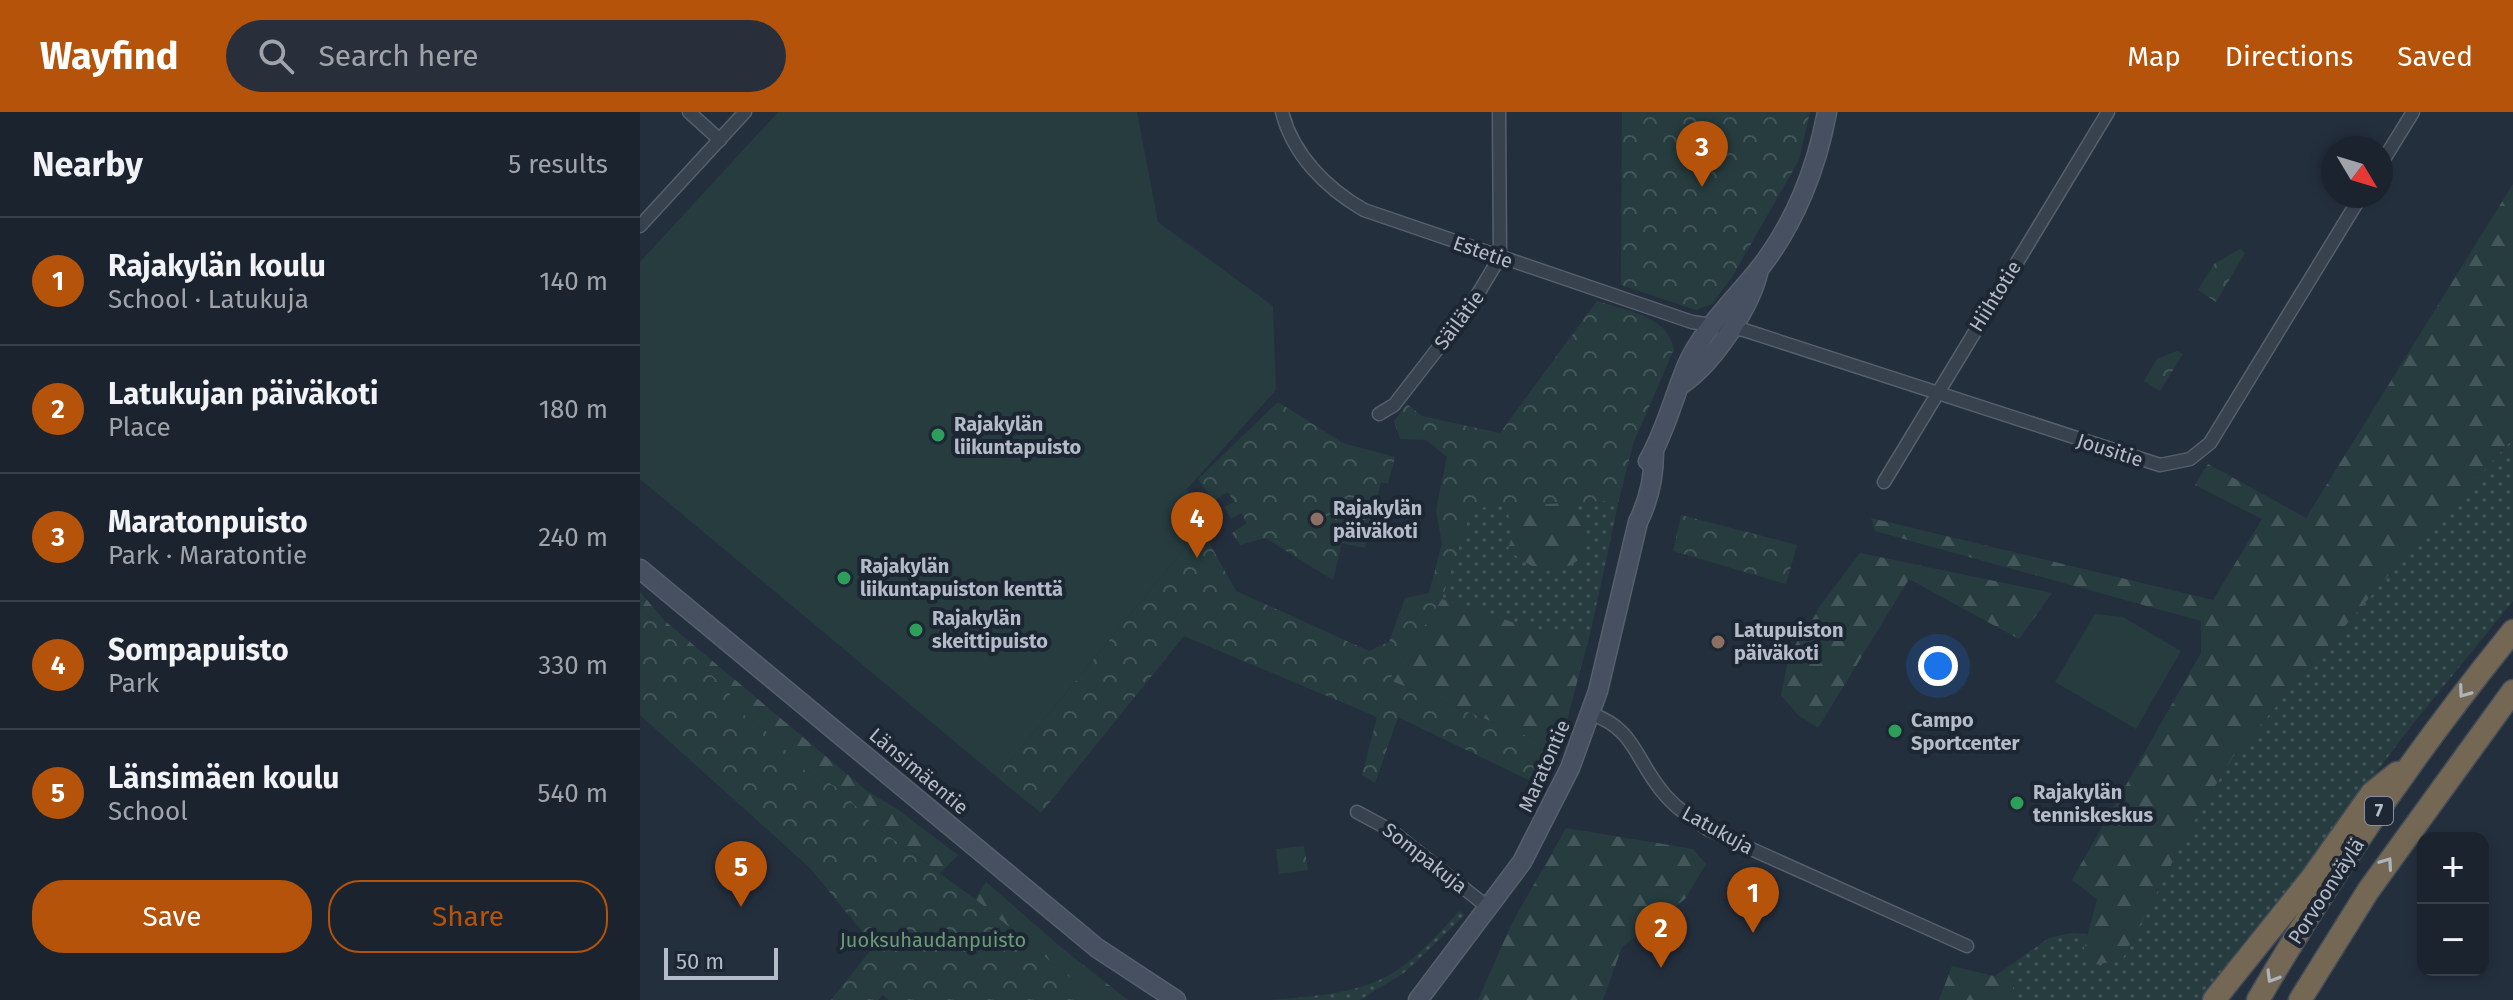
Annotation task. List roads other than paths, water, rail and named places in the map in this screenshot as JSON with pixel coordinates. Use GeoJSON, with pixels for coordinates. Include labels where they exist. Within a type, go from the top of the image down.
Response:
{"type":"FeatureCollection","features":[{"type":"Feature","properties":{"kind":"highway","name":"Porvoonväylä"},"geometry":{"type":"LineString","coordinates":[[2258,1000],[2332,879],[2419,754],[2513,631]]}},
{"type":"Feature","properties":{"kind":"highway","name":"Porvoonväylä"},"geometry":{"type":"LineString","coordinates":[[2300,1000],[2368,891],[2513,691]]}},
{"type":"Feature","properties":{"kind":"highway"},"geometry":{"type":"LineString","coordinates":[[2214,1000],[2311,879],[2372,793],[2419,754]]}},
{"type":"Feature","properties":{"kind":"highway"},"geometry":{"type":"LineString","coordinates":[[2316,1000],[2368,891]]}},
{"type":"Feature","properties":{"kind":"main road","name":"Maratontie"},"geometry":{"type":"LineString","coordinates":[[1415,998],[1490,909],[1548,817],[1591,714],[1612,641],[1638,522],[1636,504],[1644,469],[1682,384],[1700,372],[1722,327],[1755,291],[1759,269],[1809,182],[1827,112]]}},
{"type":"Feature","properties":{"kind":"main road","name":"Länsimäentie"},"geometry":{"type":"LineString","coordinates":[[640,569],[1097,948],[1176,1000]]}},
{"type":"Feature","properties":{"kind":"street"},"geometry":{"type":"LineString","coordinates":[[689,112],[720,140]]}},
{"type":"Feature","properties":{"kind":"street"},"geometry":{"type":"LineString","coordinates":[[640,226],[745,112]]}},
{"type":"Feature","properties":{"kind":"street","name":"Estetie"},"geometry":{"type":"LineString","coordinates":[[1282,112],[1287,132],[1304,158],[1344,198],[1397,223],[1692,322],[1722,327]]}},
{"type":"Feature","properties":{"kind":"street"},"geometry":{"type":"LineString","coordinates":[[1499,112],[1500,257]]}},
{"type":"Feature","properties":{"kind":"street","name":"Hiihtotie"},"geometry":{"type":"LineString","coordinates":[[1884,482],[2108,112]]}},
{"type":"Feature","properties":{"kind":"street"},"geometry":{"type":"LineString","coordinates":[[2393,144],[2413,112]]}},
{"type":"Feature","properties":{"kind":"street","name":"Jousitie"},"geometry":{"type":"LineString","coordinates":[[1722,327],[2142,462],[2174,464],[2190,459],[2210,443],[2354,208]]}},
{"type":"Feature","properties":{"kind":"street","name":"Säilätie"},"geometry":{"type":"LineString","coordinates":[[1379,414],[1394,405],[1460,319],[1500,257]]}},
{"type":"Feature","properties":{"kind":"street","name":"Latukuja"},"geometry":{"type":"LineString","coordinates":[[1591,714],[1619,727],[1660,790],[1675,806],[1709,830],[1967,946]]}},
{"type":"Feature","properties":{"kind":"street","name":"Sompakuja"},"geometry":{"type":"LineString","coordinates":[[1357,812],[1392,831],[1490,909]]}},
{"type":"Feature","properties":{"kind":"place","name":"Maratonpuisto"},"geometry":{"type":"Point","coordinates":[1702,187]}},
{"type":"Feature","properties":{"kind":"place","name":"Rajakylän liikuntapuisto"},"geometry":{"type":"Point","coordinates":[938,435]}},
{"type":"Feature","properties":{"kind":"place","name":"Rajakylän päiväkoti"},"geometry":{"type":"Point","coordinates":[1317,519]}},
{"type":"Feature","properties":{"kind":"place","name":"Sompapuisto"},"geometry":{"type":"Point","coordinates":[1197,558]}},
{"type":"Feature","properties":{"kind":"place","name":"Rajakylän liikuntapuiston kenttä"},"geometry":{"type":"Point","coordinates":[844,578]}},
{"type":"Feature","properties":{"kind":"place","name":"Rajakylän skeittipuisto"},"geometry":{"type":"Point","coordinates":[916,630]}},
{"type":"Feature","properties":{"kind":"place","name":"Latupuiston päiväkoti"},"geometry":{"type":"Point","coordinates":[1718,642]}},
{"type":"Feature","properties":{"kind":"place","name":"Campo Sportcenter"},"geometry":{"type":"Point","coordinates":[1895,731]}},
{"type":"Feature","properties":{"kind":"place","name":"Rajakylän tenniskeskus"},"geometry":{"type":"Point","coordinates":[2017,803]}},
{"type":"Feature","properties":{"kind":"place","name":"Länsimäen koulu"},"geometry":{"type":"Point","coordinates":[741,907]}},
{"type":"Feature","properties":{"kind":"place","name":"Rajakylän koulu"},"geometry":{"type":"Point","coordinates":[1753,933]}},
{"type":"Feature","properties":{"kind":"place","name":"Latukujan päiväkoti"},"geometry":{"type":"Point","coordinates":[1661,968]}},
{"type":"Feature","properties":{"kind":"park label","name":"Juoksuhaudanpuisto"},"geometry":{"type":"Point","coordinates":[933,940]}}]}
